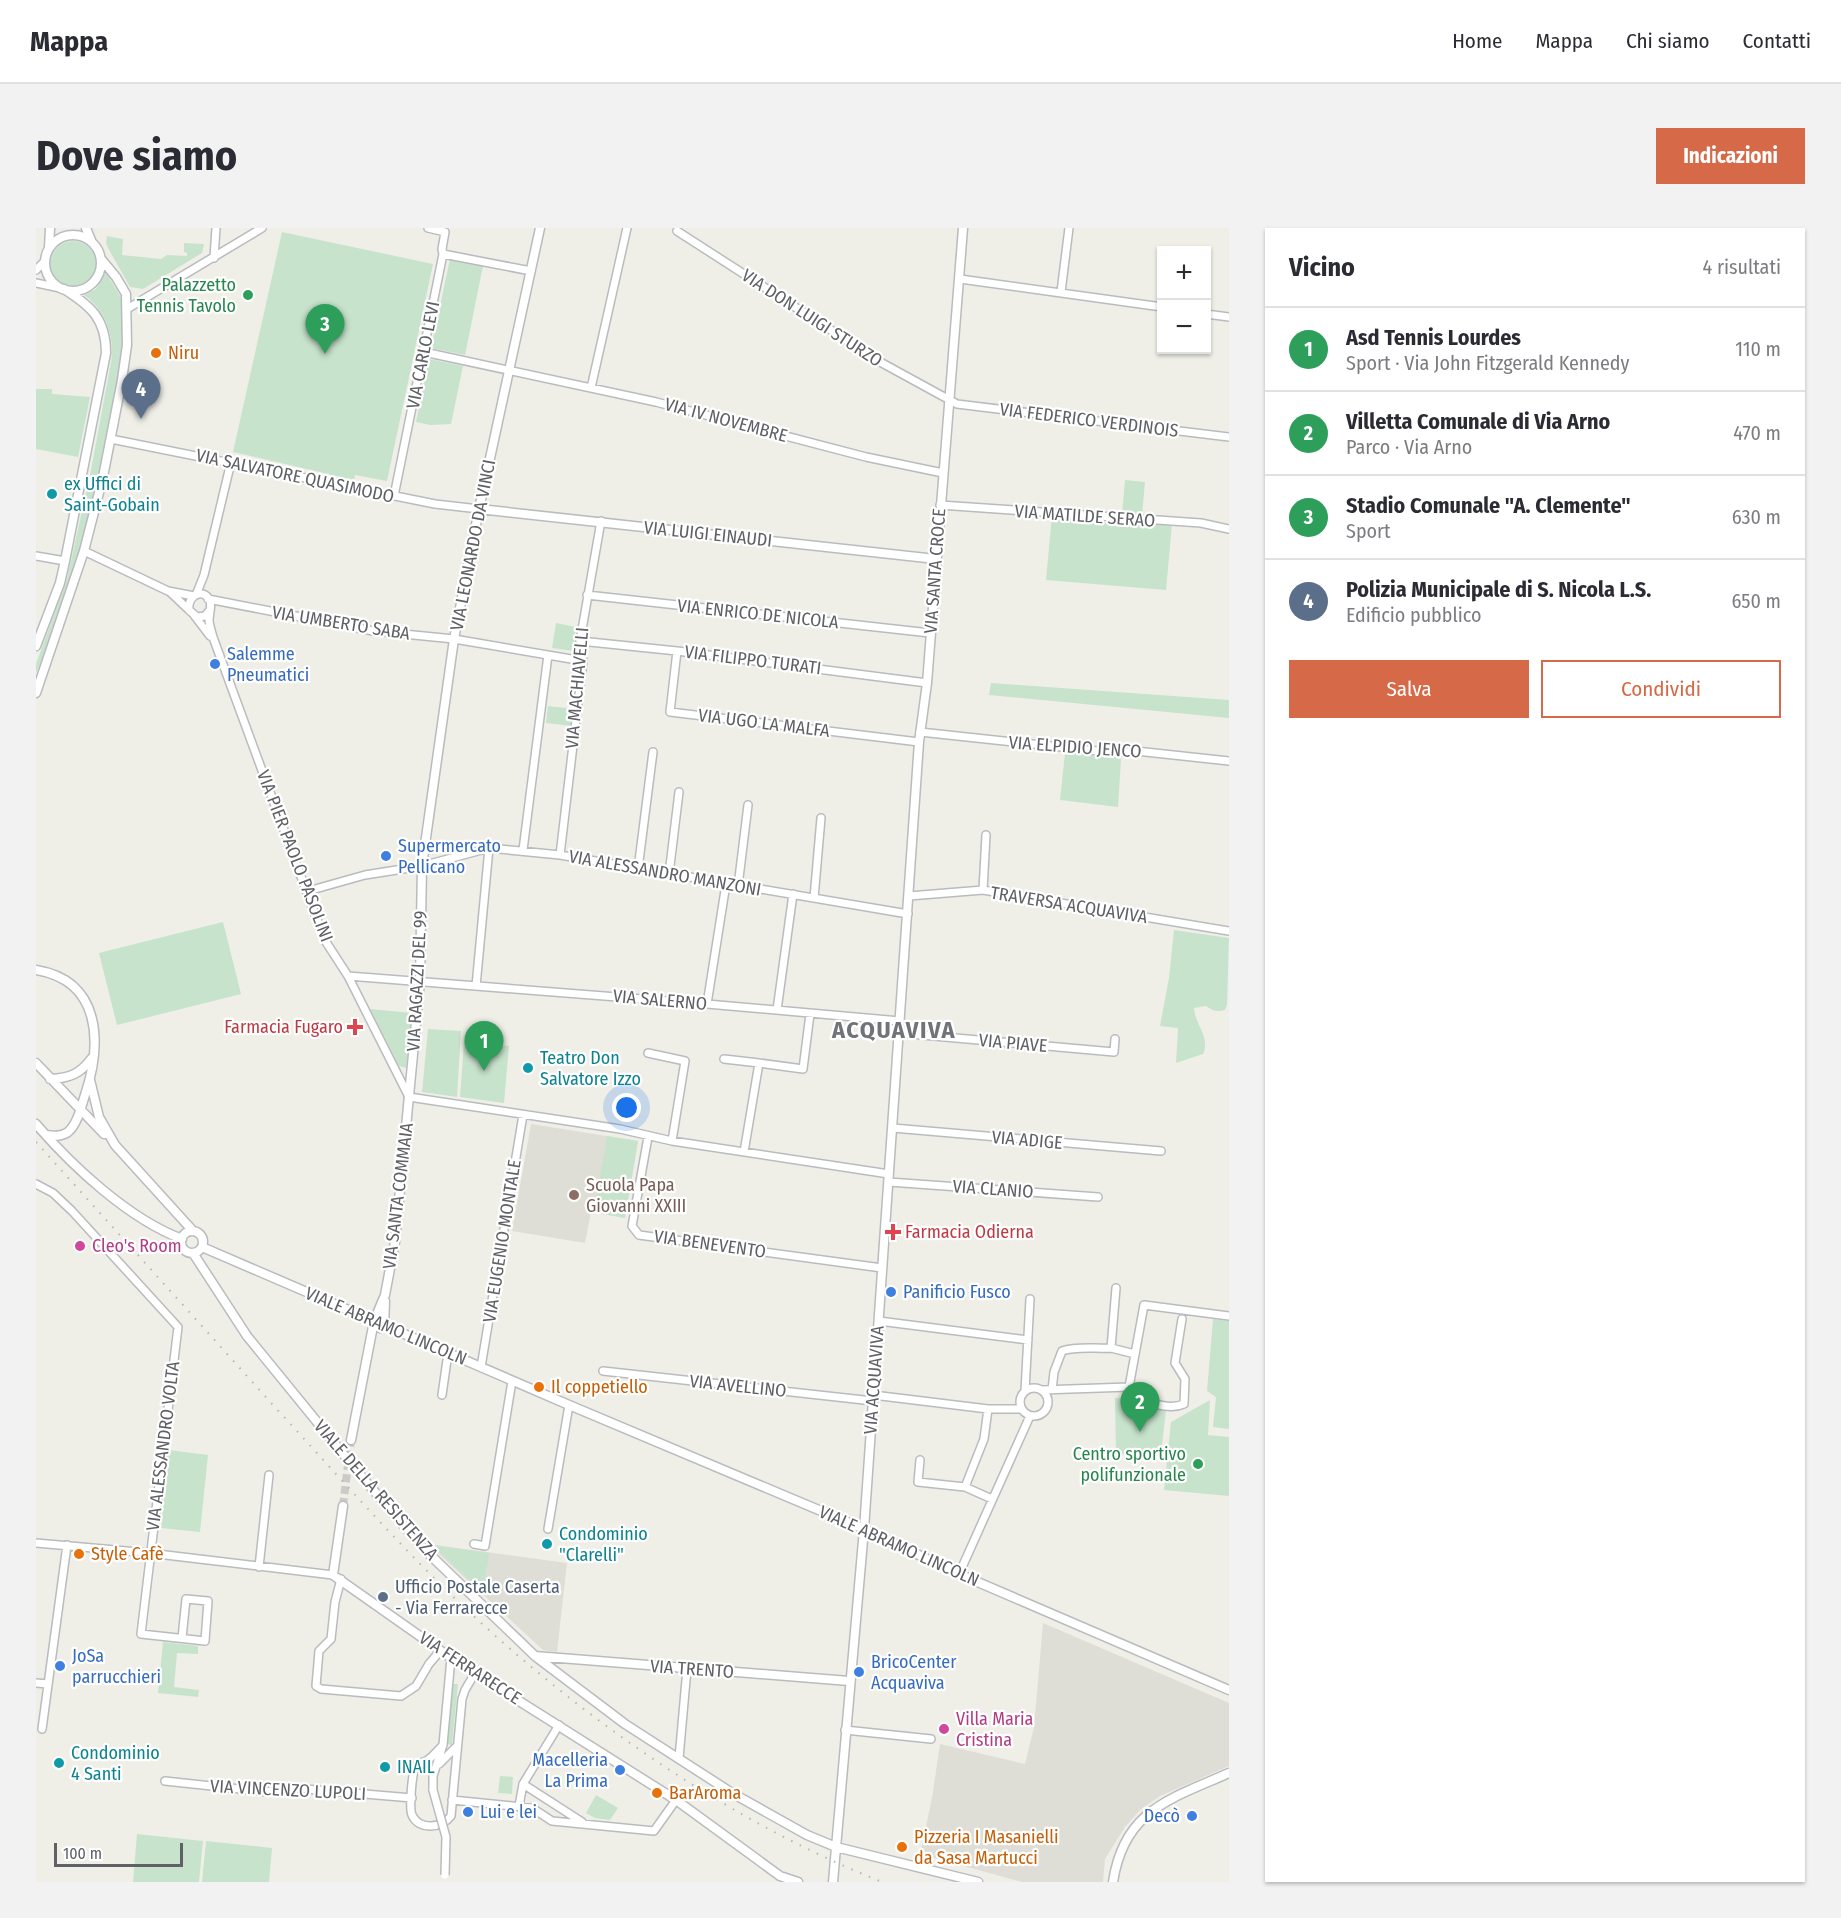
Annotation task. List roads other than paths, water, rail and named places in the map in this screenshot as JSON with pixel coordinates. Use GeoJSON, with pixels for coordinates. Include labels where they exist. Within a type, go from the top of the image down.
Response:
{"type":"FeatureCollection","features":[{"type":"Feature","properties":{"kind":"street"},"geometry":{"type":"LineString","coordinates":[[36,646],[60,583],[106,353],[102,326],[95,313],[81,300],[55,284],[47,274],[45,261],[49,248],[50,228]]}},
{"type":"Feature","properties":{"kind":"street"},"geometry":{"type":"LineString","coordinates":[[36,283],[62,289],[80,290],[94,282],[99,276],[102,260],[86,228]]}},
{"type":"Feature","properties":{"kind":"street"},"geometry":{"type":"LineString","coordinates":[[214,258],[216,228]]}},
{"type":"Feature","properties":{"kind":"street"},"geometry":{"type":"LineString","coordinates":[[127,309],[262,228]]}},
{"type":"Feature","properties":{"kind":"street","name":"VIA CARLO LEVI"},"geometry":{"type":"LineString","coordinates":[[394,496],[443,254],[445,230],[428,228]]}},
{"type":"Feature","properties":{"kind":"street","name":"VIA LEONARDO DA VINCI"},"geometry":{"type":"LineString","coordinates":[[422,866],[454,639],[479,509],[540,228]]}},
{"type":"Feature","properties":{"kind":"street"},"geometry":{"type":"LineString","coordinates":[[591,388],[627,228]]}},
{"type":"Feature","properties":{"kind":"street","name":"VIA SANTA CROCE"},"geometry":{"type":"LineString","coordinates":[[908,914],[920,737],[927,683],[963,228]]}},
{"type":"Feature","properties":{"kind":"street"},"geometry":{"type":"LineString","coordinates":[[1061,292],[1070,228]]}},
{"type":"Feature","properties":{"kind":"street","name":"VIA DON LUIGI STURZO"},"geometry":{"type":"LineString","coordinates":[[677,231],[882,363],[950,400]]}},
{"type":"Feature","properties":{"kind":"street"},"geometry":{"type":"LineString","coordinates":[[49,248],[63,236],[82,236],[91,240]]}},
{"type":"Feature","properties":{"kind":"street"},"geometry":{"type":"LineString","coordinates":[[443,254],[531,271]]}},
{"type":"Feature","properties":{"kind":"street"},"geometry":{"type":"LineString","coordinates":[[36,693],[84,551],[104,477],[126,345],[126,294],[102,260]]}},
{"type":"Feature","properties":{"kind":"street"},"geometry":{"type":"LineString","coordinates":[[36,270],[45,261]]}},
{"type":"Feature","properties":{"kind":"street"},"geometry":{"type":"LineString","coordinates":[[960,279],[1157,306]]}},
{"type":"Feature","properties":{"kind":"street"},"geometry":{"type":"LineString","coordinates":[[1211,315],[1229,317]]}},
{"type":"Feature","properties":{"kind":"street","name":"VIA IV NOVEMBRE"},"geometry":{"type":"LineString","coordinates":[[424,352],[656,402],[866,457],[943,473]]}},
{"type":"Feature","properties":{"kind":"street","name":"VIA FEDERICO VERDINOIS"},"geometry":{"type":"LineString","coordinates":[[950,400],[957,404],[1229,437]]}},
{"type":"Feature","properties":{"kind":"street","name":"VIA SALVATORE QUASIMODO"},"geometry":{"type":"LineString","coordinates":[[111,439],[435,504],[479,509]]}},
{"type":"Feature","properties":{"kind":"street"},"geometry":{"type":"LineString","coordinates":[[204,575],[204,588],[210,609],[205,616],[191,613],[189,602],[195,595],[204,575],[231,462]]}},
{"type":"Feature","properties":{"kind":"street","name":"VIA MATILDE SERAO"},"geometry":{"type":"LineString","coordinates":[[940,505],[1201,523],[1229,529]]}},
{"type":"Feature","properties":{"kind":"street","name":"VIA LUIGI EINAUDI"},"geometry":{"type":"LineString","coordinates":[[479,509],[936,559]]}},
{"type":"Feature","properties":{"kind":"street","name":"VIA MACHIAVELLI"},"geometry":{"type":"LineString","coordinates":[[560,855],[583,661],[580,641],[601,521]]}},
{"type":"Feature","properties":{"kind":"street","name":"VIA PIER PAOLO PASOLINI"},"geometry":{"type":"LineString","coordinates":[[84,551],[168,591],[195,595]]}},
{"type":"Feature","properties":{"kind":"street"},"geometry":{"type":"LineString","coordinates":[[36,556],[65,561]]}},
{"type":"Feature","properties":{"kind":"street","name":"VIA PIER PAOLO PASOLINI"},"geometry":{"type":"LineString","coordinates":[[168,591],[214,640]]}},
{"type":"Feature","properties":{"kind":"street"},"geometry":{"type":"LineString","coordinates":[[195,595],[208,598]]}},
{"type":"Feature","properties":{"kind":"street","name":"VIA ENRICO DE NICOLA"},"geometry":{"type":"LineString","coordinates":[[587,595],[930,633]]}},
{"type":"Feature","properties":{"kind":"street","name":"VIA UMBERTO SABA"},"geometry":{"type":"LineString","coordinates":[[208,598],[373,631],[454,639],[583,661]]}},
{"type":"Feature","properties":{"kind":"street","name":"VIA UMBERTO SABA"},"geometry":{"type":"LineString","coordinates":[[210,609],[221,603],[228,603]]}},
{"type":"Feature","properties":{"kind":"street","name":"VIA PIER PAOLO PASOLINI"},"geometry":{"type":"LineString","coordinates":[[210,609],[209,623],[214,640],[326,942],[348,976],[409,1097]]}},
{"type":"Feature","properties":{"kind":"street","name":"VIA FILIPPO TURATI"},"geometry":{"type":"LineString","coordinates":[[580,641],[927,683]]}},
{"type":"Feature","properties":{"kind":"street","name":"VIA UGO LA MALFA"},"geometry":{"type":"LineString","coordinates":[[677,651],[670,712],[920,737]]}},
{"type":"Feature","properties":{"kind":"street"},"geometry":{"type":"LineString","coordinates":[[523,850],[548,655]]}},
{"type":"Feature","properties":{"kind":"street","name":"VIA ELPIDIO JENCO"},"geometry":{"type":"LineString","coordinates":[[920,737],[1116,753],[1136,751],[1229,760]]}},
{"type":"Feature","properties":{"kind":"street"},"geometry":{"type":"LineString","coordinates":[[638,869],[654,752]]}},
{"type":"Feature","properties":{"kind":"street"},"geometry":{"type":"LineString","coordinates":[[669,874],[679,792]]}},
{"type":"Feature","properties":{"kind":"street"},"geometry":{"type":"LineString","coordinates":[[738,886],[748,805]]}},
{"type":"Feature","properties":{"kind":"street"},"geometry":{"type":"LineString","coordinates":[[814,898],[821,818]]}},
{"type":"Feature","properties":{"kind":"street"},"geometry":{"type":"LineString","coordinates":[[983,890],[987,835]]}},
{"type":"Feature","properties":{"kind":"street"},"geometry":{"type":"LineString","coordinates":[[476,986],[489,848]]}},
{"type":"Feature","properties":{"kind":"street","name":"VIA ALESSANDRO MANZONI"},"geometry":{"type":"LineString","coordinates":[[308,891],[365,875],[422,866],[489,848],[560,855],[908,914]]}},
{"type":"Feature","properties":{"kind":"street","name":"VIA RAGAZZI DEL 99"},"geometry":{"type":"LineString","coordinates":[[409,1097],[420,981],[422,866]]}},
{"type":"Feature","properties":{"kind":"street"},"geometry":{"type":"LineString","coordinates":[[707,1004],[726,884]]}},
{"type":"Feature","properties":{"kind":"street","name":"TRAVERSA ACQUAVIVA"},"geometry":{"type":"LineString","coordinates":[[909,896],[983,890],[1229,931]]}},
{"type":"Feature","properties":{"kind":"street"},"geometry":{"type":"LineString","coordinates":[[777,1010],[794,894]]}},
{"type":"Feature","properties":{"kind":"street","name":"VIA ACQUAVIVA"},"geometry":{"type":"LineString","coordinates":[[832,1882],[864,1528],[908,914]]}},
{"type":"Feature","properties":{"kind":"street"},"geometry":{"type":"LineString","coordinates":[[36,970],[55,975],[68,984],[86,1003],[95,1027],[90,1080],[76,1121],[68,1131],[55,1136],[45,1135]]}},
{"type":"Feature","properties":{"kind":"street","name":"VIA SALERNO"},"geometry":{"type":"LineString","coordinates":[[348,976],[900,1021]]}},
{"type":"Feature","properties":{"kind":"street"},"geometry":{"type":"LineString","coordinates":[[724,1059],[803,1069],[810,1014]]}},
{"type":"Feature","properties":{"kind":"street","name":"VIA PIAVE"},"geometry":{"type":"LineString","coordinates":[[899,1033],[1114,1052],[1115,1039]]}},
{"type":"Feature","properties":{"kind":"street"},"geometry":{"type":"LineString","coordinates":[[648,1053],[685,1061],[672,1142]]}},
{"type":"Feature","properties":{"kind":"street"},"geometry":{"type":"LineString","coordinates":[[50,1079],[68,1078],[77,1074],[93,1058]]}},
{"type":"Feature","properties":{"kind":"street"},"geometry":{"type":"LineString","coordinates":[[36,1063],[193,1231],[202,1237],[202,1247],[193,1253],[183,1249],[182,1239],[186,1233],[193,1231]]}},
{"type":"Feature","properties":{"kind":"street"},"geometry":{"type":"LineString","coordinates":[[744,1152],[759,1063]]}},
{"type":"Feature","properties":{"kind":"street"},"geometry":{"type":"LineString","coordinates":[[90,1080],[99,1117],[115,1145]]}},
{"type":"Feature","properties":{"kind":"street","name":"VIA CLANIO"},"geometry":{"type":"LineString","coordinates":[[409,1097],[620,1129],[672,1142],[744,1152],[889,1178],[1098,1197]]}},
{"type":"Feature","properties":{"kind":"street","name":"VIA SANTA COMMAIA"},"geometry":{"type":"LineString","coordinates":[[384,1325],[385,1295],[395,1242],[409,1097]]}},
{"type":"Feature","properties":{"kind":"street","name":"VIA EUGENIO MONTALE"},"geometry":{"type":"LineString","coordinates":[[481,1367],[523,1115]]}},
{"type":"Feature","properties":{"kind":"street"},"geometry":{"type":"LineString","coordinates":[[36,1124],[83,1171],[135,1215],[182,1239]]}},
{"type":"Feature","properties":{"kind":"street","name":"VIA ADIGE"},"geometry":{"type":"LineString","coordinates":[[893,1128],[1161,1151]]}},
{"type":"Feature","properties":{"kind":"street","name":"VIA BENEVENTO"},"geometry":{"type":"LineString","coordinates":[[648,1137],[632,1226],[639,1235],[882,1268]]}},
{"type":"Feature","properties":{"kind":"street","name":"VIA ALESSANDRO VOLTA"},"geometry":{"type":"LineString","coordinates":[[36,1184],[53,1193],[80,1219],[178,1327],[141,1634],[182,1638]]}},
{"type":"Feature","properties":{"kind":"street","name":"VIALE ABRAMO LINCOLN"},"geometry":{"type":"LineString","coordinates":[[202,1247],[512,1381],[864,1528],[959,1574],[1229,1690]]}},
{"type":"Feature","properties":{"kind":"street","name":"VIALE DELLA RESISTENZA"},"geometry":{"type":"LineString","coordinates":[[193,1253],[247,1336],[362,1477],[425,1550],[535,1656],[625,1724],[732,1793],[807,1835],[836,1846],[978,1882]]}},
{"type":"Feature","properties":{"kind":"street"},"geometry":{"type":"LineString","coordinates":[[1111,1348],[1116,1288]]}},
{"type":"Feature","properties":{"kind":"street","name":"VIA SANTA COMMAIA"},"geometry":{"type":"LineString","coordinates":[[351,1440],[374,1321],[385,1295]]}},
{"type":"Feature","properties":{"kind":"street"},"geometry":{"type":"LineString","coordinates":[[1025,1391],[1030,1299]]}},
{"type":"Feature","properties":{"kind":"street"},"geometry":{"type":"LineString","coordinates":[[1182,1319],[1175,1363],[1185,1379],[1184,1404],[1179,1406],[1148,1402],[1133,1393],[1129,1387],[1144,1305],[1229,1316]]}},
{"type":"Feature","properties":{"kind":"street"},"geometry":{"type":"LineString","coordinates":[[879,1322],[1028,1340]]}},
{"type":"Feature","properties":{"kind":"street"},"geometry":{"type":"LineString","coordinates":[[372,1334],[384,1325]]}},
{"type":"Feature","properties":{"kind":"street"},"geometry":{"type":"LineString","coordinates":[[1052,1390],[1054,1372],[1062,1351],[1072,1348],[1111,1348],[1135,1354]]}},
{"type":"Feature","properties":{"kind":"street"},"geometry":{"type":"LineString","coordinates":[[442,1395],[448,1353]]}},
{"type":"Feature","properties":{"kind":"street","name":"VIA AVELLINO"},"geometry":{"type":"LineString","coordinates":[[603,1371],[988,1409],[1021,1409]]}},
{"type":"Feature","properties":{"kind":"street"},"geometry":{"type":"LineString","coordinates":[[474,1544],[485,1546],[512,1381]]}},
{"type":"Feature","properties":{"kind":"street"},"geometry":{"type":"LineString","coordinates":[[1030,1416],[1021,1409],[1020,1397],[1025,1391],[1033,1388],[1052,1390],[1129,1387]]}},
{"type":"Feature","properties":{"kind":"street"},"geometry":{"type":"LineString","coordinates":[[1030,1416],[1042,1413],[1047,1406],[1047,1397],[1041,1390]]}},
{"type":"Feature","properties":{"kind":"street"},"geometry":{"type":"LineString","coordinates":[[548,1529],[569,1405]]}},
{"type":"Feature","properties":{"kind":"street"},"geometry":{"type":"LineString","coordinates":[[965,1487],[984,1439],[988,1409]]}},
{"type":"Feature","properties":{"kind":"street"},"geometry":{"type":"LineString","coordinates":[[959,1574],[1030,1416]]}},
{"type":"Feature","properties":{"kind":"street"},"geometry":{"type":"LineString","coordinates":[[920,1460],[918,1482],[965,1487],[992,1499]]}},
{"type":"Feature","properties":{"kind":"street"},"geometry":{"type":"LineString","coordinates":[[259,1567],[269,1475]]}},
{"type":"Feature","properties":{"kind":"street"},"geometry":{"type":"LineString","coordinates":[[343,1506],[331,1639],[320,1651],[316,1686],[321,1689],[401,1696],[416,1686],[440,1651]]}},
{"type":"Feature","properties":{"kind":"street","name":"VIA FERRARECCE"},"geometry":{"type":"LineString","coordinates":[[36,1543],[337,1577],[440,1651],[676,1800],[780,1876],[798,1882]]}},
{"type":"Feature","properties":{"kind":"street"},"geometry":{"type":"LineString","coordinates":[[42,1729],[67,1545]]}},
{"type":"Feature","properties":{"kind":"street"},"geometry":{"type":"LineString","coordinates":[[186,1599],[208,1601],[205,1641],[182,1638],[186,1599]]}},
{"type":"Feature","properties":{"kind":"street","name":"VIA TRENTO"},"geometry":{"type":"LineString","coordinates":[[535,1656],[687,1670],[849,1681]]}},
{"type":"Feature","properties":{"kind":"street"},"geometry":{"type":"LineString","coordinates":[[433,1776],[443,1745],[451,1658]]}},
{"type":"Feature","properties":{"kind":"street"},"geometry":{"type":"LineString","coordinates":[[679,1758],[687,1670]]}},
{"type":"Feature","properties":{"kind":"street"},"geometry":{"type":"LineString","coordinates":[[443,1745],[428,1761],[420,1762],[416,1766],[411,1798],[413,1817],[419,1823],[430,1826],[438,1826],[451,1816],[462,1700],[475,1673]]}},
{"type":"Feature","properties":{"kind":"street"},"geometry":{"type":"LineString","coordinates":[[36,1683],[48,1684]]}},
{"type":"Feature","properties":{"kind":"street"},"geometry":{"type":"LineString","coordinates":[[519,1806],[523,1784],[559,1725]]}},
{"type":"Feature","properties":{"kind":"street"},"geometry":{"type":"LineString","coordinates":[[845,1730],[931,1738]]}},
{"type":"Feature","properties":{"kind":"street"},"geometry":{"type":"LineString","coordinates":[[443,1745],[449,1749],[456,1747]]}},
{"type":"Feature","properties":{"kind":"street"},"geometry":{"type":"LineString","coordinates":[[437,1766],[456,1747]]}},
{"type":"Feature","properties":{"kind":"street"},"geometry":{"type":"LineString","coordinates":[[428,1761],[432,1768],[433,1790],[446,1837],[445,1878]]}},
{"type":"Feature","properties":{"kind":"street"},"geometry":{"type":"LineString","coordinates":[[1113,1882],[1123,1845],[1143,1817],[1172,1798],[1229,1773]]}},
{"type":"Feature","properties":{"kind":"street","name":"VIA VINCENZO LUPOLI"},"geometry":{"type":"LineString","coordinates":[[165,1780],[267,1792],[282,1787],[411,1798]]}},
{"type":"Feature","properties":{"kind":"street"},"geometry":{"type":"LineString","coordinates":[[523,1784],[584,1824]]}},
{"type":"Feature","properties":{"kind":"street"},"geometry":{"type":"LineString","coordinates":[[452,1800],[532,1808],[552,1821],[654,1831],[676,1800]]}},
{"type":"Feature","properties":{"kind":"tunnel"},"geometry":{"type":"LineString","coordinates":[[343,1506],[351,1440]]}},
{"type":"Feature","properties":{"kind":"railway"},"geometry":{"type":"LineString","coordinates":[[36,1142],[391,1534],[465,1608],[511,1649],[609,1728],[714,1798],[769,1829],[882,1882]]}},
{"type":"Feature","properties":{"kind":"place","name":"Palazzetto Tennis Tavolo"},"geometry":{"type":"Point","coordinates":[248,295]}},
{"type":"Feature","properties":{"kind":"place","name":"Niru"},"geometry":{"type":"Point","coordinates":[156,353]}},
{"type":"Feature","properties":{"kind":"place","name":"Stadio Comunale \"A. Clemente\""},"geometry":{"type":"Point","coordinates":[325,354]}},
{"type":"Feature","properties":{"kind":"place","name":"Polizia Municipale di S. Nicola L.S."},"geometry":{"type":"Point","coordinates":[141,419]}},
{"type":"Feature","properties":{"kind":"place","name":"ex Uffici di Saint-Gobain"},"geometry":{"type":"Point","coordinates":[52,494]}},
{"type":"Feature","properties":{"kind":"place","name":"Salemme Pneumatici"},"geometry":{"type":"Point","coordinates":[215,664]}},
{"type":"Feature","properties":{"kind":"place","name":"Supermercato Pellicano"},"geometry":{"type":"Point","coordinates":[386,856]}},
{"type":"Feature","properties":{"kind":"place","name":"Farmacia Fugaro"},"geometry":{"type":"Point","coordinates":[355,1027]}},
{"type":"Feature","properties":{"kind":"place","name":"Teatro Don Salvatore Izzo"},"geometry":{"type":"Point","coordinates":[528,1068]}},
{"type":"Feature","properties":{"kind":"place","name":"Asd Tennis Lourdes"},"geometry":{"type":"Point","coordinates":[484,1071]}},
{"type":"Feature","properties":{"kind":"place","name":"Scuola Papa Giovanni XXIII"},"geometry":{"type":"Point","coordinates":[574,1195]}},
{"type":"Feature","properties":{"kind":"place","name":"Farmacia Odierna"},"geometry":{"type":"Point","coordinates":[893,1232]}},
{"type":"Feature","properties":{"kind":"place","name":"Cleo's Room"},"geometry":{"type":"Point","coordinates":[80,1246]}},
{"type":"Feature","properties":{"kind":"place","name":"Panificio Fusco"},"geometry":{"type":"Point","coordinates":[891,1292]}},
{"type":"Feature","properties":{"kind":"place","name":"Il coppetiello"},"geometry":{"type":"Point","coordinates":[539,1387]}},
{"type":"Feature","properties":{"kind":"place","name":"Villetta Comunale di Via Arno"},"geometry":{"type":"Point","coordinates":[1140,1432]}},
{"type":"Feature","properties":{"kind":"place","name":"Centro sportivo polifunzionale"},"geometry":{"type":"Point","coordinates":[1198,1464]}},
{"type":"Feature","properties":{"kind":"place","name":"Condominio \"Clarelli\""},"geometry":{"type":"Point","coordinates":[547,1544]}},
{"type":"Feature","properties":{"kind":"place","name":"Style Cafè"},"geometry":{"type":"Point","coordinates":[79,1554]}},
{"type":"Feature","properties":{"kind":"place","name":"Ufficio Postale Caserta - Via Ferrarecce"},"geometry":{"type":"Point","coordinates":[383,1597]}},
{"type":"Feature","properties":{"kind":"place","name":"JoSa parrucchieri"},"geometry":{"type":"Point","coordinates":[60,1666]}},
{"type":"Feature","properties":{"kind":"place","name":"BricoCenter Acquaviva"},"geometry":{"type":"Point","coordinates":[859,1672]}},
{"type":"Feature","properties":{"kind":"place","name":"Villa Maria Cristina"},"geometry":{"type":"Point","coordinates":[944,1729]}},
{"type":"Feature","properties":{"kind":"place","name":"Condominio 4 Santi"},"geometry":{"type":"Point","coordinates":[59,1763]}},
{"type":"Feature","properties":{"kind":"place","name":"INAIL"},"geometry":{"type":"Point","coordinates":[385,1767]}},
{"type":"Feature","properties":{"kind":"place","name":"Macelleria La Prima"},"geometry":{"type":"Point","coordinates":[620,1770]}},
{"type":"Feature","properties":{"kind":"place","name":"BarAroma"},"geometry":{"type":"Point","coordinates":[657,1793]}},
{"type":"Feature","properties":{"kind":"place","name":"Lui e lei"},"geometry":{"type":"Point","coordinates":[468,1812]}},
{"type":"Feature","properties":{"kind":"place","name":"Decò"},"geometry":{"type":"Point","coordinates":[1192,1816]}},
{"type":"Feature","properties":{"kind":"place","name":"Pizzeria I Masanielli da Sasa Martucci"},"geometry":{"type":"Point","coordinates":[902,1847]}},
{"type":"Feature","properties":{"kind":"district","name":"ACQUAVIVA"},"geometry":{"type":"Point","coordinates":[894,1030]}}]}
